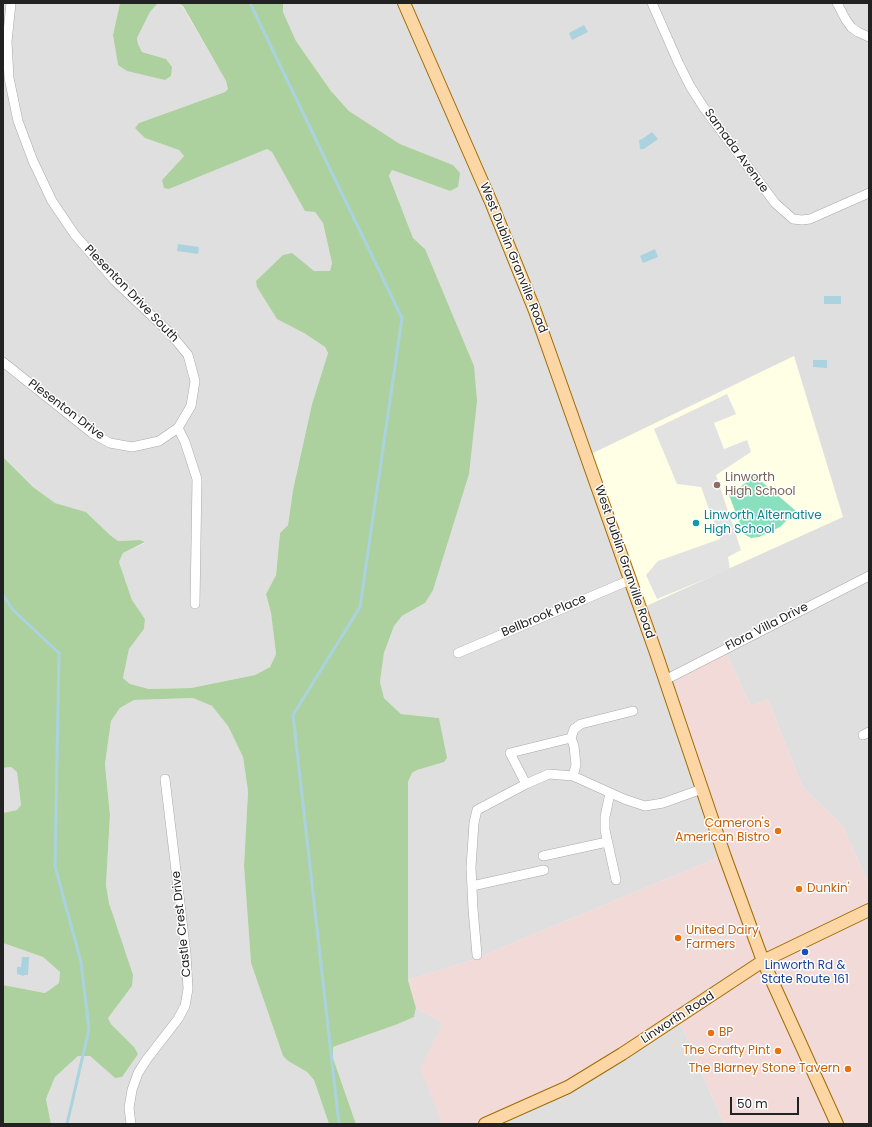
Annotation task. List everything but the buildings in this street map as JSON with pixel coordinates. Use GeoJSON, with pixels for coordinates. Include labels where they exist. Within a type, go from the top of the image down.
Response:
{"type":"FeatureCollection","features":[{"type":"Feature","properties":{"kind":"main road","name":"West Dublin Granville Road"},"geometry":{"type":"LineString","coordinates":[[404,3],[491,202],[535,311],[763,961],[837,1124]]}},
{"type":"Feature","properties":{"kind":"main road","name":"Linworth Road"},"geometry":{"type":"LineString","coordinates":[[485,1124],[568,1087],[622,1054],[763,961],[869,910]]}},
{"type":"Feature","properties":{"kind":"street","name":"Plesenton Drive South"},"geometry":{"type":"LineString","coordinates":[[11,3],[7,42],[9,78],[18,121],[33,161],[52,201],[74,235],[115,281],[170,333],[188,355],[194,382],[191,406],[178,428]]}},
{"type":"Feature","properties":{"kind":"street","name":"Samada Avenue"},"geometry":{"type":"LineString","coordinates":[[652,3],[678,62],[697,97],[775,203],[793,219],[810,219],[869,193]]}},
{"type":"Feature","properties":{"kind":"street"},"geometry":{"type":"LineString","coordinates":[[837,3],[851,27],[867,36]]}},
{"type":"Feature","properties":{"kind":"street","name":"Plesenton Drive"},"geometry":{"type":"LineString","coordinates":[[3,362],[92,433],[110,443],[132,447],[153,443],[159,441],[178,428]]}},
{"type":"Feature","properties":{"kind":"street"},"geometry":{"type":"LineString","coordinates":[[178,428],[185,442],[197,479],[195,604]]}},
{"type":"Feature","properties":{"kind":"street","name":"Flora Villa Drive"},"geometry":{"type":"LineString","coordinates":[[665,680],[869,576]]}},
{"type":"Feature","properties":{"kind":"street","name":"Bellbrook Place"},"geometry":{"type":"LineString","coordinates":[[458,653],[630,580]]}},
{"type":"Feature","properties":{"kind":"street"},"geometry":{"type":"LineString","coordinates":[[574,776],[576,765],[574,746],[571,738],[574,729],[581,724],[633,711]]}},
{"type":"Feature","properties":{"kind":"street"},"geometry":{"type":"LineString","coordinates":[[526,784],[510,753],[571,738]]}},
{"type":"Feature","properties":{"kind":"street"},"geometry":{"type":"LineString","coordinates":[[477,955],[472,886],[474,823],[477,810],[526,784],[549,774],[574,776],[624,800],[645,806],[663,803],[702,788]]}},
{"type":"Feature","properties":{"kind":"street","name":"Castle Crest Drive"},"geometry":{"type":"LineString","coordinates":[[131,1124],[129,1108],[132,1090],[138,1073],[178,1019],[185,1006],[188,989],[186,954],[165,779]]}},
{"type":"Feature","properties":{"kind":"street"},"geometry":{"type":"LineString","coordinates":[[610,793],[605,817],[607,842],[616,880]]}},
{"type":"Feature","properties":{"kind":"street"},"geometry":{"type":"LineString","coordinates":[[543,856],[607,842]]}},
{"type":"Feature","properties":{"kind":"street"},"geometry":{"type":"LineString","coordinates":[[472,886],[544,870]]}},
{"type":"Feature","properties":{"kind":"shaded area"},"geometry":{"type":"Polygon","coordinates":[[[3,3],[120,3],[113,35],[118,65],[166,59],[142,52],[137,38],[150,12],[158,3],[178,3],[182,6],[226,81],[229,89],[225,92],[139,123],[145,138],[180,150],[184,156],[162,180],[169,189],[267,149],[272,152],[323,223],[332,263],[330,271],[314,271],[304,333],[325,347],[328,353],[312,404],[293,490],[288,525],[280,533],[276,575],[266,594],[271,613],[276,654],[270,667],[255,675],[191,688],[149,689],[131,685],[123,678],[129,649],[144,629],[145,619],[132,600],[119,562],[123,553],[145,543],[140,540],[118,541],[86,512],[55,503],[33,487],[3,457],[3,3]]]}},
{"type":"Feature","properties":{"kind":"shaded area"},"geometry":{"type":"Polygon","coordinates":[[[283,3],[869,3],[869,884],[842,825],[802,786],[768,699],[751,706],[723,647],[724,855],[472,960],[408,980],[408,782],[412,773],[417,770],[439,718],[401,714],[384,698],[380,682],[384,653],[394,626],[402,616],[425,603],[425,249],[413,238],[389,176],[392,170],[450,191],[453,165],[400,144],[349,111],[331,91],[296,41],[283,12],[283,3]]]}},
{"type":"Feature","properties":{"kind":"shaded area","name":"Linworth High School"},"geometry":{"type":"Polygon","coordinates":[[[794,356],[843,517],[644,607],[591,454],[794,356]]]}},
{"type":"Feature","properties":{"kind":"shaded area"},"geometry":{"type":"Polygon","coordinates":[[[727,394],[736,414],[714,423],[724,449],[747,440],[751,452],[716,475],[741,550],[728,557],[730,569],[657,599],[646,575],[658,561],[720,539],[701,487],[677,484],[654,429],[727,394]]]}},
{"type":"Feature","properties":{"kind":"shaded area"},"geometry":{"type":"Polygon","coordinates":[[[723,647],[751,706],[768,699],[802,786],[842,825],[869,884],[869,1124],[724,1124],[677,1016],[616,1057],[482,1124],[443,1124],[420,1069],[443,1023],[416,1008],[408,980],[472,960],[724,855],[673,675],[723,647]]]}},
{"type":"Feature","properties":{"kind":"shaded area"},"geometry":{"type":"Polygon","coordinates":[[[193,698],[212,706],[228,726],[243,757],[248,791],[244,866],[251,963],[283,1056],[288,1061],[307,1072],[314,1080],[329,1124],[51,1124],[46,1099],[55,1077],[78,1056],[90,1056],[115,1078],[134,1047],[111,1024],[108,1018],[132,986],[109,902],[106,885],[110,815],[105,764],[111,721],[120,708],[134,700],[193,698]]]}},
{"type":"Feature","properties":{"kind":"shaded area"},"geometry":{"type":"Polygon","coordinates":[[[11,767],[17,772],[21,805],[17,810],[3,813],[3,768],[11,767]]]}},
{"type":"Feature","properties":{"kind":"shaded area"},"geometry":{"type":"Polygon","coordinates":[[[3,943],[43,957],[60,972],[59,983],[45,993],[3,985],[3,943]]]}},
{"type":"Feature","properties":{"kind":"shaded area"},"geometry":{"type":"Polygon","coordinates":[[[416,1008],[443,1023],[421,1069],[443,1124],[356,1124],[333,1058],[333,1047],[414,1017],[416,1008]]]}},
{"type":"Feature","properties":{"kind":"shaded area"},"geometry":{"type":"Polygon","coordinates":[[[677,1016],[724,1124],[482,1124],[677,1016]]]}},
{"type":"Feature","properties":{"kind":"green space"},"geometry":{"type":"Polygon","coordinates":[[[120,3],[158,3],[150,12],[137,38],[142,52],[166,59],[172,67],[171,76],[165,80],[127,71],[118,65],[113,35],[120,3]]]}},
{"type":"Feature","properties":{"kind":"green space"},"geometry":{"type":"Polygon","coordinates":[[[178,3],[283,3],[283,12],[296,41],[331,91],[349,111],[400,144],[453,165],[460,173],[458,187],[450,191],[392,170],[389,176],[413,238],[425,249],[474,366],[477,401],[469,474],[433,590],[425,603],[402,616],[394,626],[384,653],[380,682],[384,698],[401,714],[439,718],[447,758],[444,762],[417,770],[412,773],[408,782],[408,980],[416,1008],[414,1017],[333,1047],[333,1058],[356,1124],[329,1124],[314,1080],[307,1072],[288,1061],[283,1056],[251,963],[244,866],[248,791],[243,757],[228,726],[212,706],[193,698],[134,700],[120,708],[111,721],[105,764],[110,815],[106,885],[109,903],[133,975],[132,986],[108,1018],[111,1024],[134,1047],[138,1054],[122,1077],[115,1078],[90,1056],[78,1056],[55,1077],[46,1099],[51,1124],[3,1124],[3,985],[45,993],[59,983],[60,972],[43,957],[3,943],[3,813],[17,810],[21,805],[17,772],[11,767],[3,768],[3,457],[33,487],[55,503],[86,512],[118,541],[140,540],[145,542],[123,553],[119,562],[132,600],[145,619],[144,629],[129,649],[123,678],[130,684],[149,689],[191,688],[255,675],[270,667],[276,654],[271,613],[266,594],[276,575],[280,533],[288,525],[293,490],[312,404],[328,353],[325,347],[304,333],[277,319],[257,287],[256,281],[283,255],[292,253],[314,271],[330,271],[332,263],[323,223],[315,212],[305,211],[272,152],[267,149],[169,189],[164,188],[162,180],[184,156],[179,150],[145,138],[135,128],[139,123],[225,92],[228,89],[226,81],[183,6],[178,3]]]}},
{"type":"Feature","properties":{"kind":"green space"},"geometry":{"type":"Polygon","coordinates":[[[755,476],[796,511],[780,527],[759,537],[751,538],[744,534],[729,495],[755,476]]]}},
{"type":"Feature","properties":{"kind":"water"},"geometry":{"type":"Polygon","coordinates":[[[584,25],[588,32],[572,40],[569,33],[584,25]]]}},
{"type":"Feature","properties":{"kind":"water"},"geometry":{"type":"Polygon","coordinates":[[[652,132],[658,139],[644,149],[640,149],[639,140],[652,132]]]}},
{"type":"Feature","properties":{"kind":"water"},"geometry":{"type":"Polygon","coordinates":[[[178,244],[199,247],[198,254],[177,251],[178,244]]]}},
{"type":"Feature","properties":{"kind":"water"},"geometry":{"type":"Polygon","coordinates":[[[655,249],[658,257],[643,263],[640,256],[655,249]]]}},
{"type":"Feature","properties":{"kind":"water"},"geometry":{"type":"Polygon","coordinates":[[[824,296],[841,296],[841,304],[824,304],[824,296]]]}},
{"type":"Feature","properties":{"kind":"water"},"geometry":{"type":"Polygon","coordinates":[[[813,360],[827,360],[827,368],[813,367],[813,360]]]}},
{"type":"Feature","properties":{"kind":"water"},"geometry":{"type":"Polygon","coordinates":[[[22,957],[29,957],[28,975],[24,976],[17,974],[17,967],[21,967],[22,957]]]}},
{"type":"Feature","properties":{"kind":"waterway"},"geometry":{"type":"LineString","coordinates":[[250,3],[402,318],[360,607],[293,715],[339,1124]]}},
{"type":"Feature","properties":{"kind":"waterway"},"geometry":{"type":"LineString","coordinates":[[3,595],[13,610],[59,653],[55,866],[81,962],[89,1029],[67,1124]]}},
{"type":"Feature","properties":{"kind":"place","name":"Linworth High School"},"geometry":{"type":"Point","coordinates":[717,485]}},
{"type":"Feature","properties":{"kind":"place","name":"Linworth Alternative High School"},"geometry":{"type":"Point","coordinates":[696,523]}},
{"type":"Feature","properties":{"kind":"place","name":"Cameron's American Bistro"},"geometry":{"type":"Point","coordinates":[778,831]}},
{"type":"Feature","properties":{"kind":"place","name":"Dunkin'"},"geometry":{"type":"Point","coordinates":[799,889]}},
{"type":"Feature","properties":{"kind":"place","name":"United Dairy Farmers"},"geometry":{"type":"Point","coordinates":[678,938]}},
{"type":"Feature","properties":{"kind":"place","name":"Linworth Rd & State Route 161"},"geometry":{"type":"Point","coordinates":[805,952]}},
{"type":"Feature","properties":{"kind":"place","name":"BP"},"geometry":{"type":"Point","coordinates":[711,1033]}},
{"type":"Feature","properties":{"kind":"place","name":"The Crafty Pint"},"geometry":{"type":"Point","coordinates":[778,1051]}},
{"type":"Feature","properties":{"kind":"place","name":"The Blarney Stone Tavern"},"geometry":{"type":"Point","coordinates":[848,1069]}}]}
